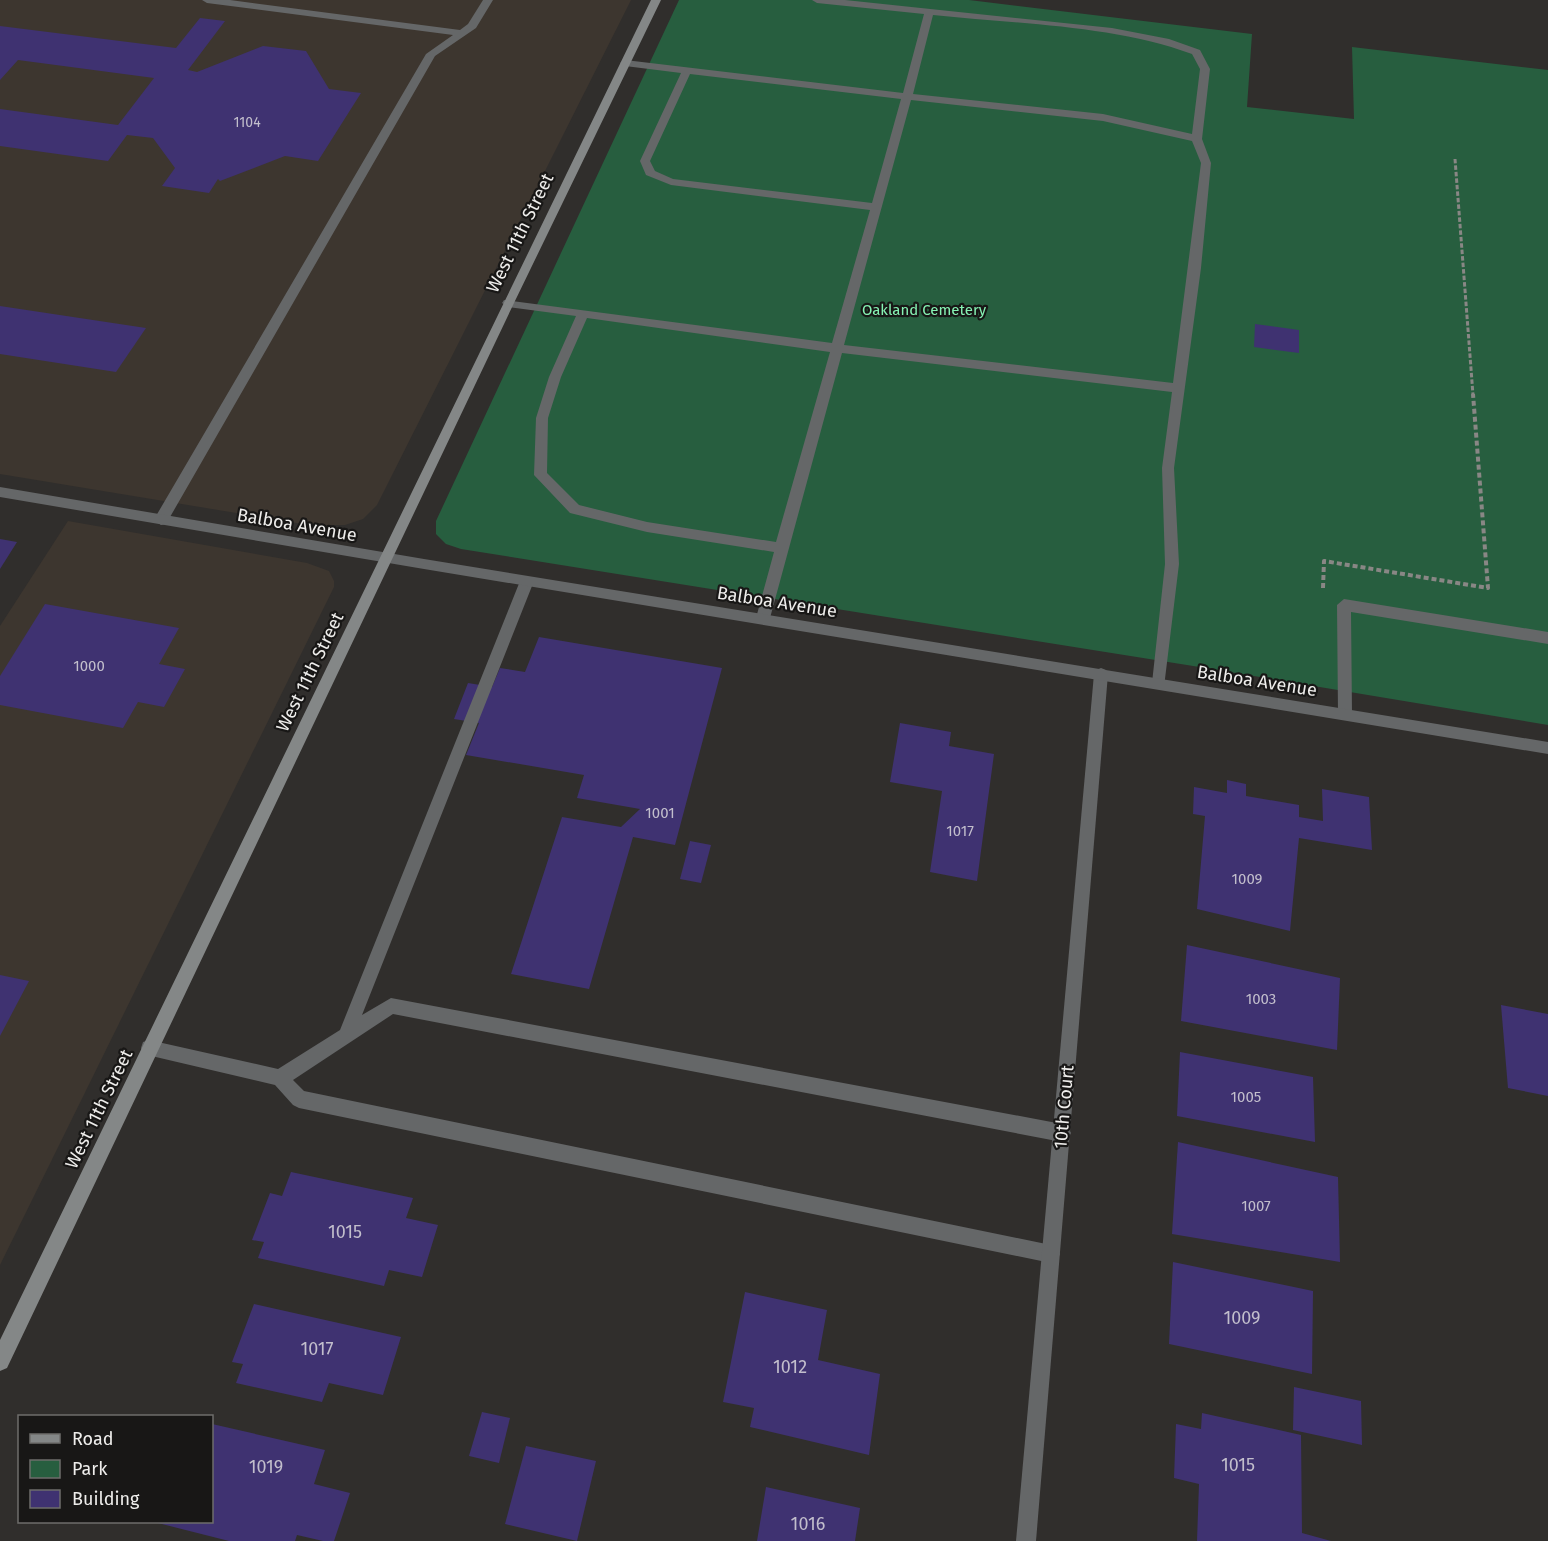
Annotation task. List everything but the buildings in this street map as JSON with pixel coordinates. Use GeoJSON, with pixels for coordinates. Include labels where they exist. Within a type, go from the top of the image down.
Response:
{"type":"FeatureCollection","features":[{"type":"Feature","properties":{"kind":"main road","name":"West 11th Street"},"geometry":{"type":"LineString","coordinates":[[0,1361],[656,0]]}},
{"type":"Feature","properties":{"kind":"street"},"geometry":{"type":"LineString","coordinates":[[207,0],[462,33]]}},
{"type":"Feature","properties":{"kind":"street"},"geometry":{"type":"LineString","coordinates":[[481,0],[488,0]]}},
{"type":"Feature","properties":{"kind":"street"},"geometry":{"type":"LineString","coordinates":[[161,520],[431,54],[472,26],[488,0]]}},
{"type":"Feature","properties":{"kind":"street"},"geometry":{"type":"LineString","coordinates":[[817,0],[1112,31],[1165,41],[1196,52],[1205,69],[1197,139],[1206,163],[1195,268],[1168,468],[1172,564],[1160,683]]}},
{"type":"Feature","properties":{"kind":"street"},"geometry":{"type":"LineString","coordinates":[[763,618],[835,348],[908,97],[929,13]]}},
{"type":"Feature","properties":{"kind":"street"},"geometry":{"type":"LineString","coordinates":[[625,63],[908,97],[1102,117],[1162,128],[1197,139]]}},
{"type":"Feature","properties":{"kind":"street"},"geometry":{"type":"LineString","coordinates":[[687,70],[645,161],[650,173],[671,182],[876,207]]}},
{"type":"Feature","properties":{"kind":"street"},"geometry":{"type":"LineString","coordinates":[[508,303],[835,348],[1178,388]]}},
{"type":"Feature","properties":{"kind":"street"},"geometry":{"type":"LineString","coordinates":[[583,314],[555,377],[542,418],[540,475],[575,509],[647,527],[781,548]]}},
{"type":"Feature","properties":{"kind":"street","name":"Balboa Avenue"},"geometry":{"type":"LineString","coordinates":[[0,492],[386,558],[1548,748]]}},
{"type":"Feature","properties":{"kind":"street"},"geometry":{"type":"LineString","coordinates":[[346,1035],[527,581]]}},
{"type":"Feature","properties":{"kind":"street"},"geometry":{"type":"LineString","coordinates":[[1345,714],[1344,605],[1548,638]]}},
{"type":"Feature","properties":{"kind":"street","name":"10th Court"},"geometry":{"type":"LineString","coordinates":[[1026,1541],[1101,674]]}},
{"type":"Feature","properties":{"kind":"street"},"geometry":{"type":"LineString","coordinates":[[280,1078],[391,1006],[1062,1133]]}},
{"type":"Feature","properties":{"kind":"street"},"geometry":{"type":"LineString","coordinates":[[149,1048],[280,1078],[299,1099],[1051,1254]]}},
{"type":"Feature","properties":{"kind":"path"},"geometry":{"type":"LineString","coordinates":[[1323,589],[1324,561],[1488,588],[1455,159]]}},
{"type":"Feature","properties":{"kind":"shaded area"},"geometry":{"type":"Polygon","coordinates":[[[0,0],[631,0],[377,505],[363,519],[345,525],[309,525],[0,474],[0,0]]]}},
{"type":"Feature","properties":{"kind":"shaded area"},"geometry":{"type":"Polygon","coordinates":[[[68,521],[307,563],[329,571],[334,587],[0,1265],[0,626],[68,521]]]}},
{"type":"Feature","properties":{"kind":"green space","name":"Oakland Cemetery"},"geometry":{"type":"Polygon","coordinates":[[[679,0],[969,0],[1252,34],[1247,107],[1354,119],[1352,47],[1548,70],[1548,725],[461,549],[446,544],[436,534],[436,521],[679,0]]]}}]}
